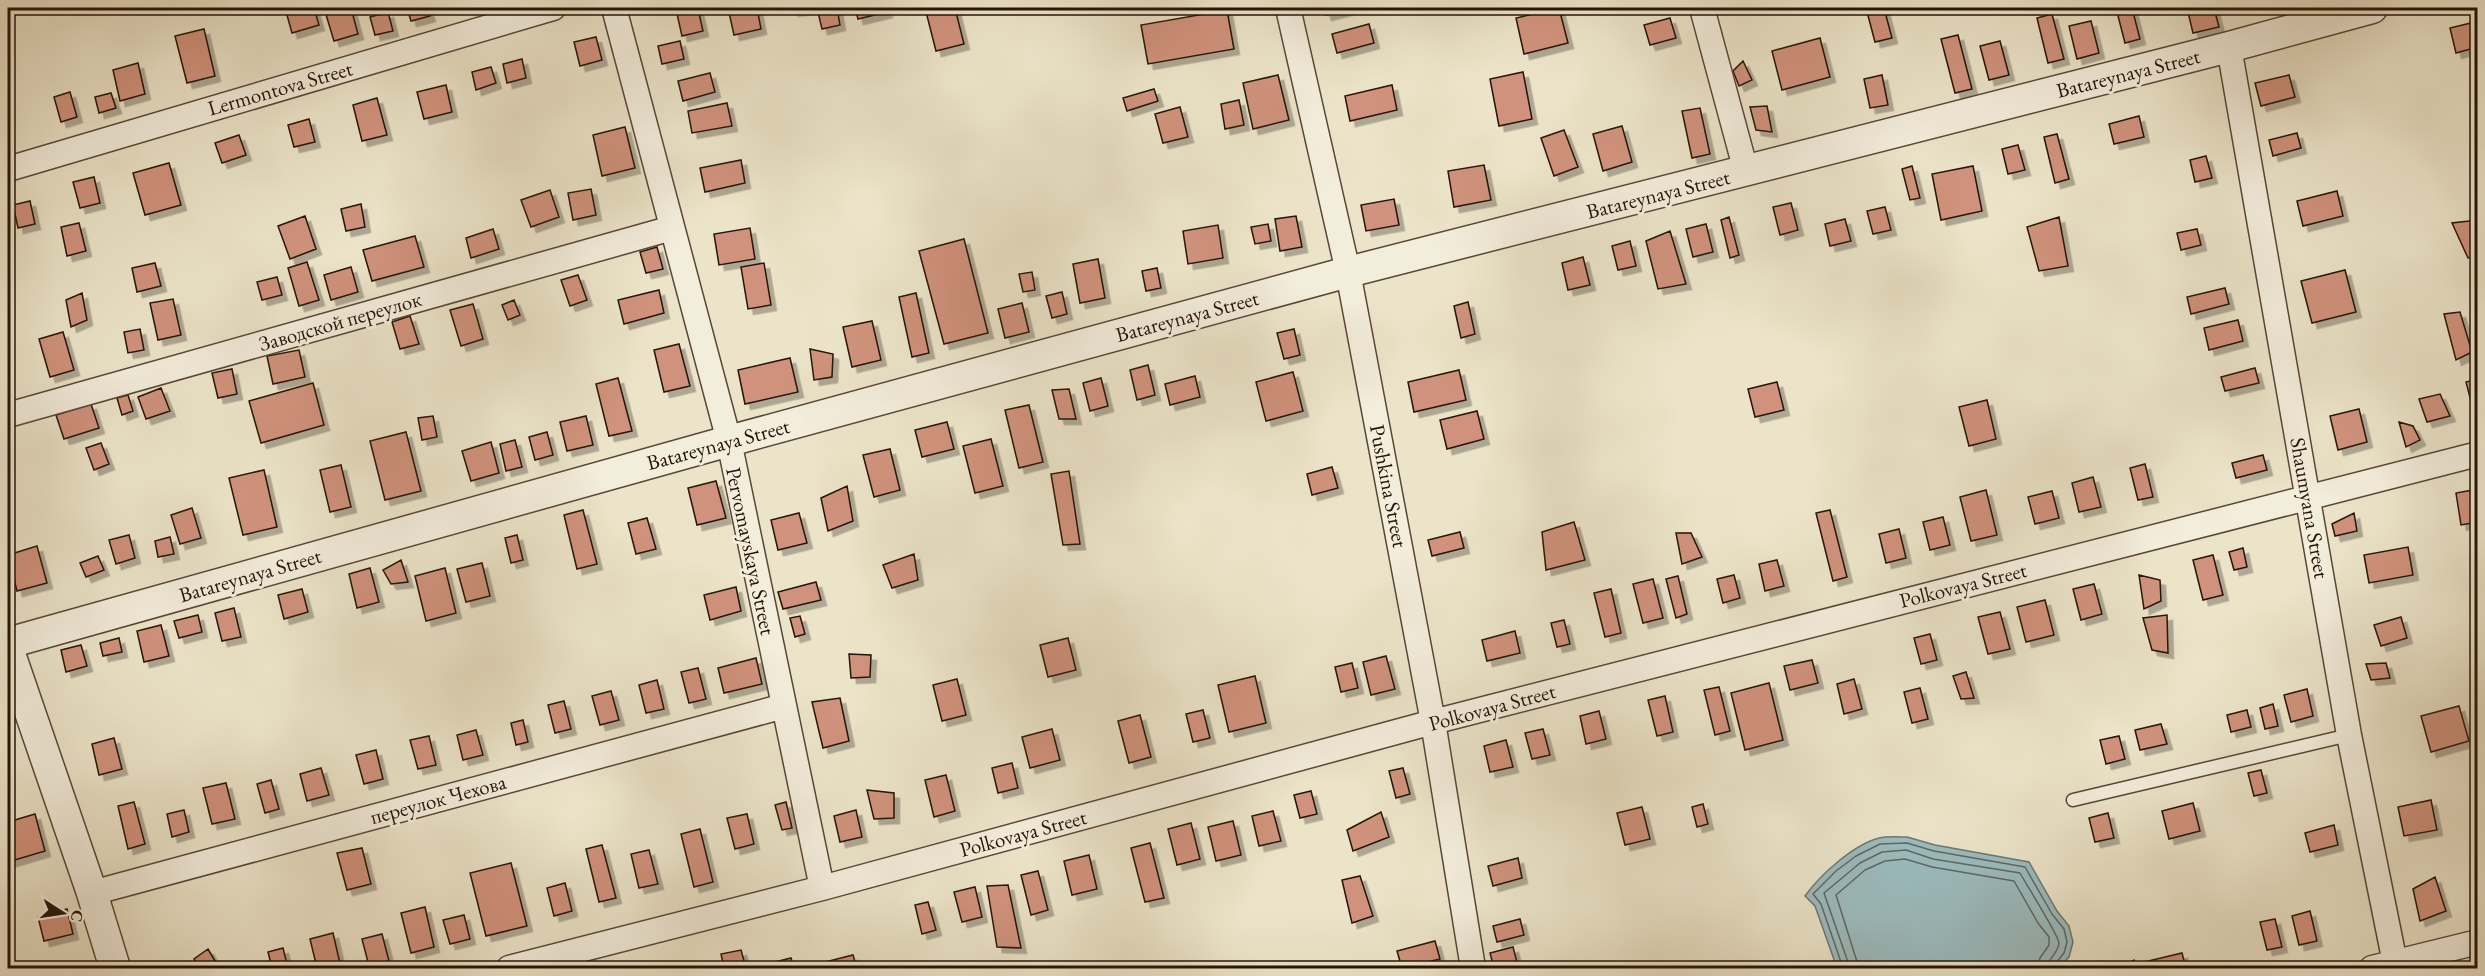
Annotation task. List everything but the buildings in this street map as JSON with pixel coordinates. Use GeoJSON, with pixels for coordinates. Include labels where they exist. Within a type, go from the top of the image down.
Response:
{"type":"FeatureCollection","features":[{"type":"Feature","properties":{"kind":"street","name":"Lermontova Street"},"geometry":{"type":"LineString","coordinates":[[8,169],[553,8]]}},
{"type":"Feature","properties":{"kind":"street","name":"Pervomayskaya Street"},"geometry":{"type":"LineString","coordinates":[[614,8],[729,441],[822,888]]}},
{"type":"Feature","properties":{"kind":"street","name":"Pushkina Street"},"geometry":{"type":"LineString","coordinates":[[1288,8],[1348,272],[1433,722],[1473,969]]}},
{"type":"Feature","properties":{"kind":"street"},"geometry":{"type":"LineString","coordinates":[[1702,8],[1746,171]]}},
{"type":"Feature","properties":{"kind":"street","name":"Batareynaya Street"},"geometry":{"type":"LineString","coordinates":[[8,643],[729,441],[1348,272],[2229,47],[2372,8]]}},
{"type":"Feature","properties":{"kind":"street","name":"Shaumyana Street"},"geometry":{"type":"LineString","coordinates":[[2229,47],[2349,735],[2396,966]]}},
{"type":"Feature","properties":{"kind":"street","name":"Заводской переулок"},"geometry":{"type":"LineString","coordinates":[[8,415],[672,228]]}},
{"type":"Feature","properties":{"kind":"street","name":"Polkovaya Street"},"geometry":{"type":"LineString","coordinates":[[509,969],[822,888],[1433,722],[2478,454]]}},
{"type":"Feature","properties":{"kind":"street"},"geometry":{"type":"LineString","coordinates":[[8,648],[92,892],[115,969]]}},
{"type":"Feature","properties":{"kind":"street","name":"переулок Чехова"},"geometry":{"type":"LineString","coordinates":[[92,892],[783,706]]}},
{"type":"Feature","properties":{"kind":"street"},"geometry":{"type":"LineString","coordinates":[[2372,969],[2396,966],[2478,942]]}},
{"type":"Feature","properties":{"kind":"lane"},"geometry":{"type":"LineString","coordinates":[[2073,800],[2349,735]]}},
{"type":"Feature","properties":{"kind":"water"},"geometry":{"type":"Polygon","coordinates":[[[1907,837],[1935,845],[2029,862],[2057,911],[2069,926],[2073,942],[2069,957],[2058,968],[1837,968],[1815,906],[1805,896],[1828,870],[1859,847],[1879,838],[1907,837]]]}}]}
